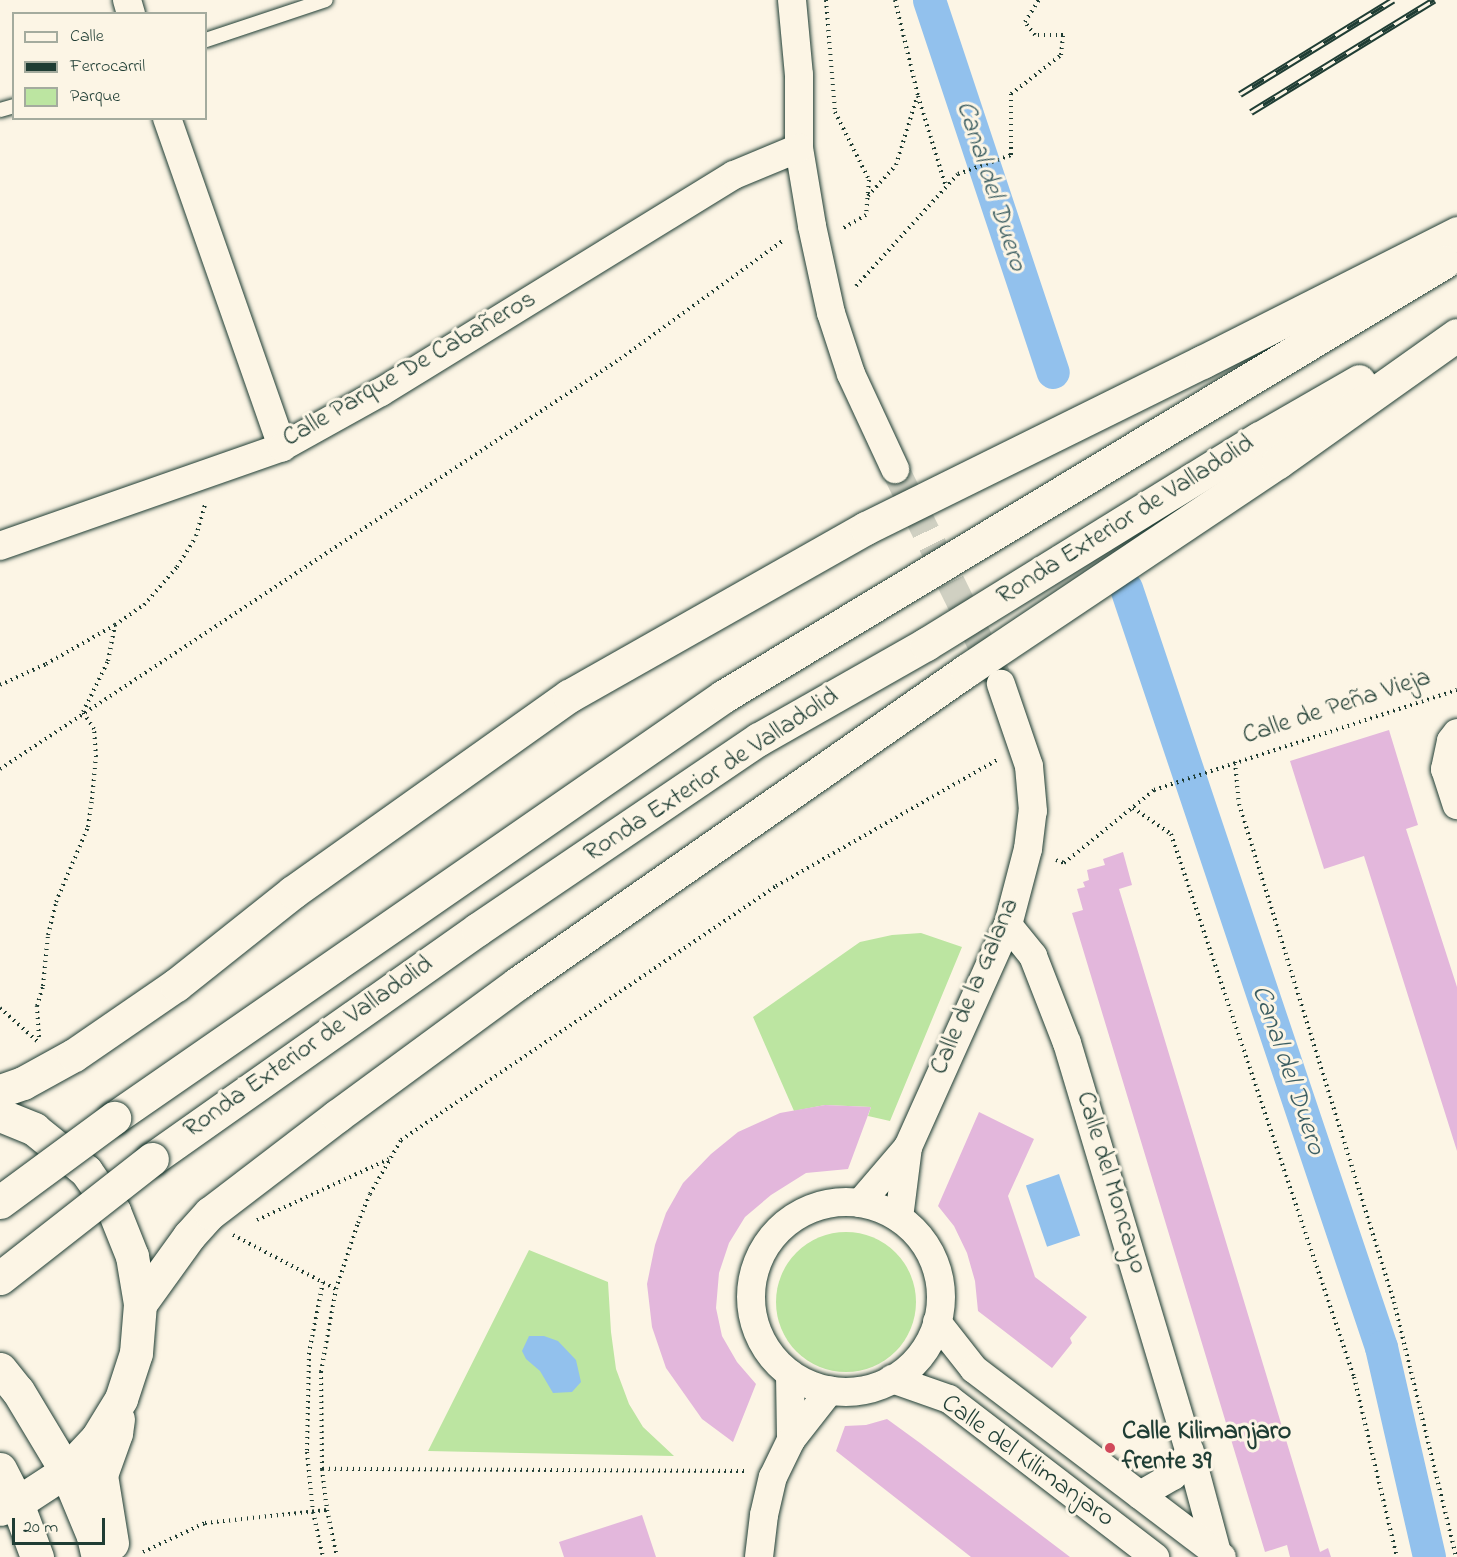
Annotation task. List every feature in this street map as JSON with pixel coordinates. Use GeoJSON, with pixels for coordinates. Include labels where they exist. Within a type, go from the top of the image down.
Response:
{"type":"FeatureCollection","features":[{"type":"Feature","properties":{"kind":"highway"},"geometry":{"type":"LineString","coordinates":[[0,1090],[23,1083],[74,1055],[176,985],[293,892],[569,696],[866,528],[1192,368],[1457,233]]}},
{"type":"Feature","properties":{"kind":"highway","name":"Ronda Exterior de Valladolid"},"geometry":{"type":"LineString","coordinates":[[0,1202],[114,1118],[724,696],[1457,254]]}},
{"type":"Feature","properties":{"kind":"highway","name":"Ronda Exterior de Valladolid"},"geometry":{"type":"LineString","coordinates":[[0,1278],[152,1159],[478,929],[759,739],[926,644],[1260,438],[1457,324]]}},
{"type":"Feature","properties":{"kind":"highway"},"geometry":{"type":"LineString","coordinates":[[140,1304],[189,1236],[210,1213],[527,976],[967,670],[1278,462],[1457,334]]}},
{"type":"Feature","properties":{"kind":"highway"},"geometry":{"type":"LineString","coordinates":[[0,1115],[34,1129],[86,1171],[114,1211],[132,1256],[140,1304],[136,1353],[121,1399],[116,1433],[101,1475],[112,1557]]}},
{"type":"Feature","properties":{"kind":"highway"},"geometry":{"type":"LineString","coordinates":[[0,1369],[18,1391],[66,1471],[93,1536],[98,1557]]}},
{"type":"Feature","properties":{"kind":"highway"},"geometry":{"type":"LineString","coordinates":[[9,1506],[66,1471],[97,1438],[121,1399]]}},
{"type":"Feature","properties":{"kind":"highway"},"geometry":{"type":"LineString","coordinates":[[0,1469],[9,1506],[37,1557]]}},
{"type":"Feature","properties":{"kind":"street"},"geometry":{"type":"LineString","coordinates":[[792,0],[800,75],[799,148],[812,226],[831,313],[851,374],[895,469]]}},
{"type":"Feature","properties":{"kind":"street"},"geometry":{"type":"LineString","coordinates":[[168,120],[282,447]]}},
{"type":"Feature","properties":{"kind":"street","name":"Calle Parque De Cabañeros"},"geometry":{"type":"LineString","coordinates":[[0,546],[282,447],[381,392],[734,175],[799,148]]}},
{"type":"Feature","properties":{"kind":"street","name":"Calle de la Galana"},"geometry":{"type":"LineString","coordinates":[[860,1203],[908,1147],[1008,925],[1028,849],[1033,811],[1029,766],[1024,745],[1001,684]]}},
{"type":"Feature","properties":{"kind":"street"},"geometry":{"type":"LineString","coordinates":[[1457,733],[1451,741],[1445,769],[1457,805]]}},
{"type":"Feature","properties":{"kind":"street","name":"Calle del Moncayo"},"geometry":{"type":"LineString","coordinates":[[1008,925],[1033,956],[1068,1043],[1219,1555]]}},
{"type":"Feature","properties":{"kind":"street","name":"Calle de la Galana"},"geometry":{"type":"LineString","coordinates":[[899,1218],[908,1147]]}},
{"type":"Feature","properties":{"kind":"street"},"geometry":{"type":"LineString","coordinates":[[860,1203],[881,1208],[899,1218],[918,1234],[935,1262],[941,1288],[937,1322],[930,1341],[919,1357],[892,1379],[877,1387],[852,1392],[830,1390],[809,1384],[790,1374],[771,1356],[754,1324],[751,1295],[759,1260],[775,1234],[801,1213],[822,1205],[860,1203]]}},
{"type":"Feature","properties":{"kind":"street","name":"Calle del Kilimanjaro"},"geometry":{"type":"LineString","coordinates":[[937,1322],[974,1369],[1219,1555]]}},
{"type":"Feature","properties":{"kind":"street"},"geometry":{"type":"LineString","coordinates":[[790,1374],[791,1440]]}},
{"type":"Feature","properties":{"kind":"street","name":"Calle del Kilimanjaro"},"geometry":{"type":"LineString","coordinates":[[892,1379],[949,1399],[1155,1557]]}},
{"type":"Feature","properties":{"kind":"street"},"geometry":{"type":"LineString","coordinates":[[759,1557],[764,1515],[773,1477],[791,1440],[830,1390]]}},
{"type":"Feature","properties":{"kind":"street"},"geometry":{"type":"LineString","coordinates":[[1140,1495],[1173,1476],[1190,1452]]}},
{"type":"Feature","properties":{"kind":"lane"},"geometry":{"type":"LineString","coordinates":[[207,40],[326,0]]}},
{"type":"Feature","properties":{"kind":"path"},"geometry":{"type":"LineString","coordinates":[[0,769],[620,359],[780,242],[812,226],[843,229],[866,214],[869,180],[835,112],[826,0]]}},
{"type":"Feature","properties":{"kind":"path"},"geometry":{"type":"LineString","coordinates":[[896,0],[918,96],[946,187]]}},
{"type":"Feature","properties":{"kind":"path"},"geometry":{"type":"LineString","coordinates":[[831,313],[958,174],[1011,155],[1011,94],[1061,54],[1063,35],[1035,35],[1025,22],[1039,0]]}},
{"type":"Feature","properties":{"kind":"path"},"geometry":{"type":"LineString","coordinates":[[868,196],[896,165],[918,96]]}},
{"type":"Feature","properties":{"kind":"path"},"geometry":{"type":"LineString","coordinates":[[0,685],[46,664],[115,625],[144,605],[177,567],[196,536],[206,507],[199,478]]}},
{"type":"Feature","properties":{"kind":"path"},"geometry":{"type":"LineString","coordinates":[[83,712],[108,661],[115,625]]}},
{"type":"Feature","properties":{"kind":"path","name":"Calle de Peña Vieja"},"geometry":{"type":"LineString","coordinates":[[1133,808],[1154,790],[1457,690]]}},
{"type":"Feature","properties":{"kind":"path"},"geometry":{"type":"LineString","coordinates":[[0,1008],[40,1043],[37,1006],[43,986],[48,935],[56,902],[75,863],[88,827],[92,799],[96,757],[94,729],[83,712]]}},
{"type":"Feature","properties":{"kind":"path"},"geometry":{"type":"LineString","coordinates":[[337,1557],[327,1510],[322,1468],[321,1372],[336,1289],[370,1194],[401,1140],[776,886],[1024,745]]}},
{"type":"Feature","properties":{"kind":"path"},"geometry":{"type":"LineString","coordinates":[[1235,762],[1239,804],[1394,1302],[1456,1557]]}},
{"type":"Feature","properties":{"kind":"path"},"geometry":{"type":"LineString","coordinates":[[1028,849],[1064,863],[1133,808],[1171,834],[1354,1377],[1397,1557]]}},
{"type":"Feature","properties":{"kind":"path"},"geometry":{"type":"LineString","coordinates":[[251,1223],[390,1158]]}},
{"type":"Feature","properties":{"kind":"path"},"geometry":{"type":"LineString","coordinates":[[240,1228],[230,1233],[336,1289]]}},
{"type":"Feature","properties":{"kind":"path"},"geometry":{"type":"LineString","coordinates":[[323,1282],[309,1353],[307,1452],[313,1512],[323,1557]]}},
{"type":"Feature","properties":{"kind":"path"},"geometry":{"type":"LineString","coordinates":[[322,1468],[749,1471]]}},
{"type":"Feature","properties":{"kind":"path"},"geometry":{"type":"LineString","coordinates":[[136,1557],[206,1523],[327,1510]]}},
{"type":"Feature","properties":{"kind":"green space"},"geometry":{"type":"Polygon","coordinates":[[[921,933],[962,947],[890,1121],[868,1116],[871,1107],[825,1105],[794,1111],[753,1017],[860,942],[892,935],[921,933]]]}},
{"type":"Feature","properties":{"kind":"green space"},"geometry":{"type":"Polygon","coordinates":[[[846,1232],[873,1237],[896,1252],[911,1275],[916,1302],[911,1329],[896,1352],[873,1367],[846,1372],[819,1367],[796,1352],[781,1329],[776,1302],[781,1275],[796,1252],[819,1237],[846,1232]]]}},
{"type":"Feature","properties":{"kind":"green space"},"geometry":{"type":"Polygon","coordinates":[[[529,1250],[608,1282],[616,1369],[629,1404],[643,1427],[674,1456],[428,1451],[529,1250]]]}},
{"type":"Feature","properties":{"kind":"water"},"geometry":{"type":"Polygon","coordinates":[[[1059,1174],[1080,1235],[1047,1247],[1026,1185],[1059,1174]]]}},
{"type":"Feature","properties":{"kind":"water"},"geometry":{"type":"Polygon","coordinates":[[[529,1336],[544,1336],[558,1341],[576,1360],[581,1382],[572,1392],[553,1393],[540,1371],[526,1359],[522,1351],[529,1336]]]}},
{"type":"Feature","properties":{"kind":"building"},"geometry":{"type":"Polygon","coordinates":[[[1389,730],[1418,825],[1406,829],[1457,987],[1457,1151],[1364,856],[1324,869],[1290,761],[1389,730]]]}},
{"type":"Feature","properties":{"kind":"building"},"geometry":{"type":"Polygon","coordinates":[[[1123,852],[1132,885],[1119,889],[1320,1552],[1328,1548],[1331,1557],[1290,1557],[1287,1545],[1265,1552],[1072,913],[1083,910],[1077,889],[1085,887],[1083,882],[1089,880],[1087,870],[1105,865],[1103,859],[1123,852]]]}},
{"type":"Feature","properties":{"kind":"building"},"geometry":{"type":"Polygon","coordinates":[[[825,1105],[871,1107],[848,1169],[806,1173],[771,1195],[745,1217],[729,1243],[719,1273],[716,1308],[722,1336],[737,1362],[756,1384],[733,1442],[702,1419],[666,1368],[652,1327],[647,1284],[655,1245],[666,1213],[683,1183],[711,1154],[738,1132],[780,1113],[825,1105]]]}},
{"type":"Feature","properties":{"kind":"building"},"geometry":{"type":"Polygon","coordinates":[[[979,1112],[1034,1139],[1008,1196],[1035,1277],[1087,1317],[1070,1338],[1072,1343],[1052,1368],[978,1311],[975,1281],[967,1253],[954,1226],[938,1206],[979,1112]]]}},
{"type":"Feature","properties":{"kind":"building"},"geometry":{"type":"Polygon","coordinates":[[[887,1419],[1070,1557],[971,1557],[836,1451],[845,1426],[866,1425],[887,1419]]]}},
{"type":"Feature","properties":{"kind":"building"},"geometry":{"type":"Polygon","coordinates":[[[642,1515],[656,1557],[564,1557],[559,1542],[642,1515]]]}},
{"type":"Feature","properties":{"kind":"waterway","name":"Canal del Duero"},"geometry":{"type":"LineString","coordinates":[[929,0],[1053,372]]}},
{"type":"Feature","properties":{"kind":"waterway","name":"Canal del Duero"},"geometry":{"type":"LineString","coordinates":[[1126,588],[1381,1347],[1429,1557]]}},
{"type":"Feature","properties":{"kind":"tunnel"},"geometry":{"type":"LineString","coordinates":[[895,469],[997,676]]}},
{"type":"Feature","properties":{"kind":"railway"},"geometry":{"type":"LineString","coordinates":[[1240,94],[1393,0]]}},
{"type":"Feature","properties":{"kind":"railway"},"geometry":{"type":"LineString","coordinates":[[1251,112],[1434,0]]}},
{"type":"Feature","properties":{"kind":"place","name":"Calle Kilimanjaro frente 39"},"geometry":{"type":"Point","coordinates":[1110,1448]}}]}
